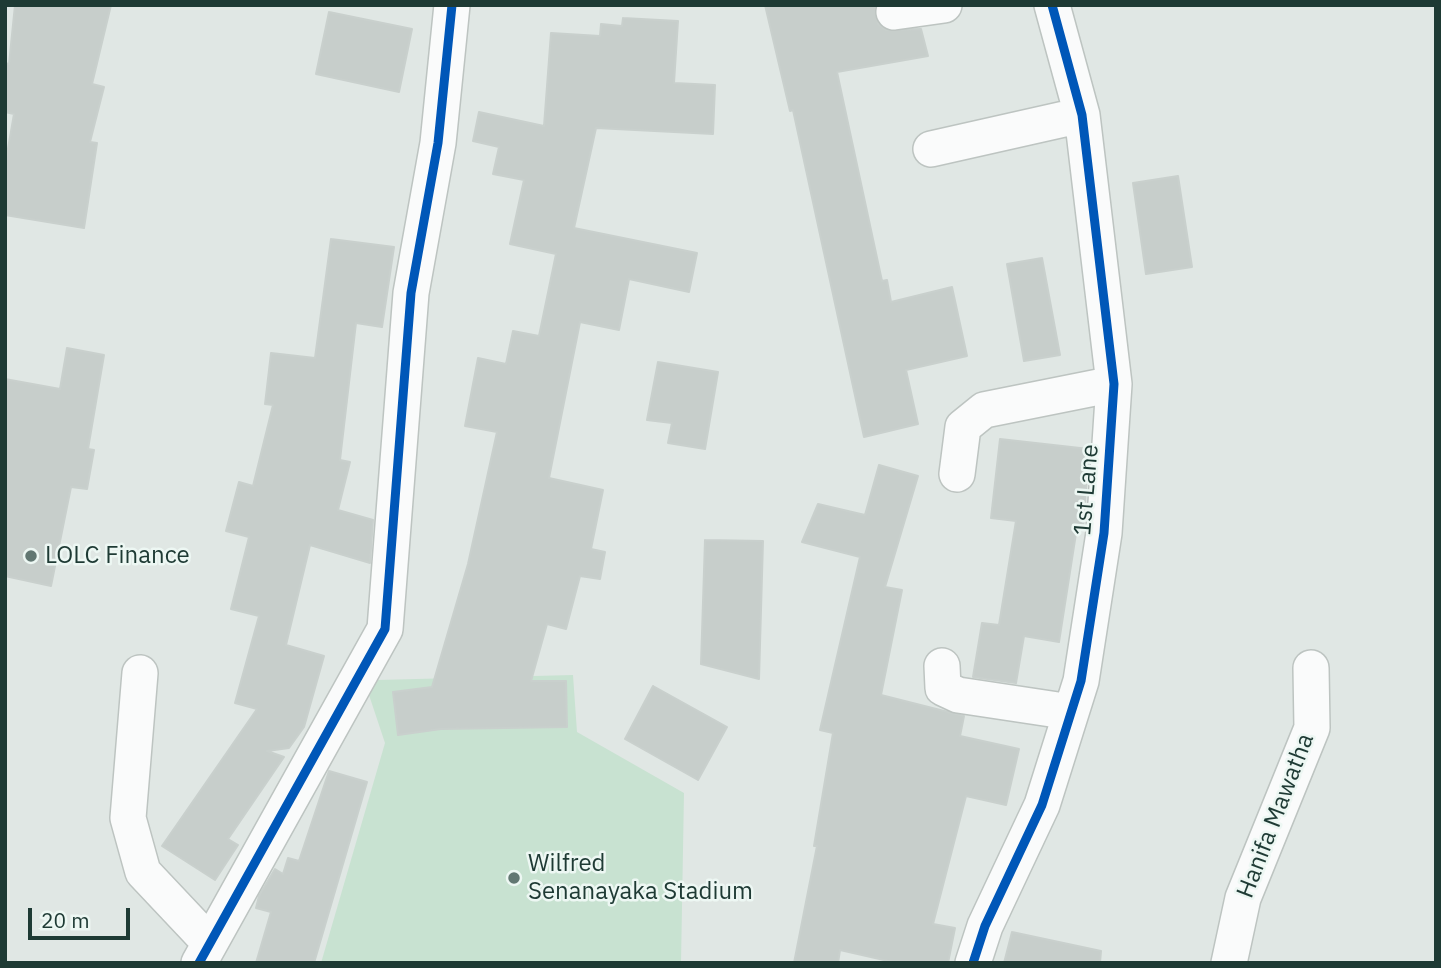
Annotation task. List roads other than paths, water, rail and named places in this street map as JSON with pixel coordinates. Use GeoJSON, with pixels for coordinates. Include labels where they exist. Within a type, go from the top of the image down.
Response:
{"type":"FeatureCollection","features":[{"type":"Feature","properties":{"kind":"street"},"geometry":{"type":"LineString","coordinates":[[140,673],[128,818],[143,872],[204,952],[384,629],[411,293],[438,144],[452,5]]}},
{"type":"Feature","properties":{"kind":"street"},"geometry":{"type":"LineString","coordinates":[[894,12],[944,5]]}},
{"type":"Feature","properties":{"kind":"street","name":"1st Lane"},"geometry":{"type":"LineString","coordinates":[[972,963],[985,926],[1042,805],[1081,681],[1104,533],[1114,384],[1082,115],[1052,5]]}},
{"type":"Feature","properties":{"kind":"street"},"geometry":{"type":"LineString","coordinates":[[931,149],[1082,115]]}},
{"type":"Feature","properties":{"kind":"street"},"geometry":{"type":"LineString","coordinates":[[957,474],[963,426],[984,410],[1114,384]]}},
{"type":"Feature","properties":{"kind":"street"},"geometry":{"type":"LineString","coordinates":[[942,666],[943,688],[958,695],[1071,712]]}},
{"type":"Feature","properties":{"kind":"street","name":"Hanifa Mawatha"},"geometry":{"type":"LineString","coordinates":[[1229,963],[1243,898],[1312,728],[1311,668]]}},
{"type":"Feature","properties":{"kind":"place","name":"LOLC Finance"},"geometry":{"type":"Point","coordinates":[31,556]}},
{"type":"Feature","properties":{"kind":"place","name":"Wilfred Senanayaka Stadium"},"geometry":{"type":"Point","coordinates":[514,878]}}]}
